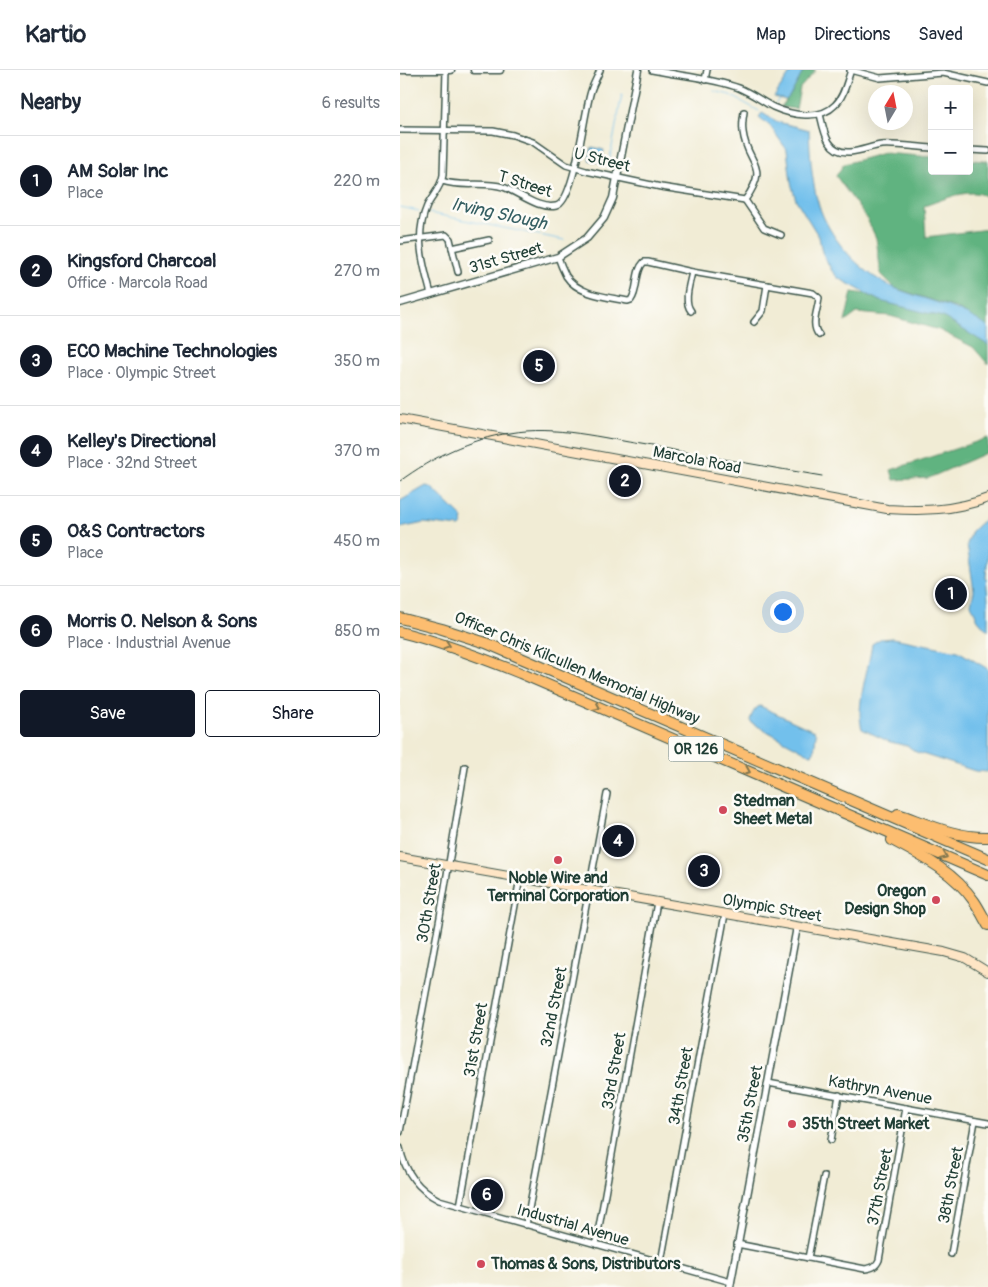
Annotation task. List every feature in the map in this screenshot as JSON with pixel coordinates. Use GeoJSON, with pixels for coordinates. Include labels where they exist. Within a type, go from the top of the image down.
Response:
{"type":"FeatureCollection","features":[{"type":"Feature","properties":{"kind":"highway","name":"Officer Chris Kilcullen Memorial Highway"},"geometry":{"type":"LineString","coordinates":[[400,618],[486,643],[988,859]]}},
{"type":"Feature","properties":{"kind":"highway","name":"Officer Chris Kilcullen Memorial Highway"},"geometry":{"type":"LineString","coordinates":[[400,632],[433,640],[486,659],[988,874]]}},
{"type":"Feature","properties":{"kind":"highway"},"geometry":{"type":"LineString","coordinates":[[819,787],[950,832],[966,836],[988,837]]}},
{"type":"Feature","properties":{"kind":"highway"},"geometry":{"type":"LineString","coordinates":[[832,807],[930,860],[949,875],[974,900],[988,924]]}},
{"type":"Feature","properties":{"kind":"main road","name":"Marcola Road"},"geometry":{"type":"LineString","coordinates":[[400,419],[887,510],[926,512],[948,509],[988,498]]}},
{"type":"Feature","properties":{"kind":"main road","name":"Olympic Street"},"geometry":{"type":"LineString","coordinates":[[400,857],[955,955],[975,963],[988,972]]}},
{"type":"Feature","properties":{"kind":"street"},"geometry":{"type":"LineString","coordinates":[[400,70],[451,70]]}},
{"type":"Feature","properties":{"kind":"street"},"geometry":{"type":"LineString","coordinates":[[431,294],[419,240],[425,213],[442,181],[446,70]]}},
{"type":"Feature","properties":{"kind":"street"},"geometry":{"type":"LineString","coordinates":[[474,70],[500,70]]}},
{"type":"Feature","properties":{"kind":"street"},"geometry":{"type":"LineString","coordinates":[[575,167],[591,90],[600,70]]}},
{"type":"Feature","properties":{"kind":"street","name":"31st Street"},"geometry":{"type":"LineString","coordinates":[[400,303],[558,257],[582,243],[604,218],[613,198],[638,70]]}},
{"type":"Feature","properties":{"kind":"street"},"geometry":{"type":"LineString","coordinates":[[652,70],[740,88],[781,110],[807,115],[820,114],[836,105],[850,70],[880,78],[944,73],[988,83]]}},
{"type":"Feature","properties":{"kind":"street"},"geometry":{"type":"LineString","coordinates":[[705,80],[707,70]]}},
{"type":"Feature","properties":{"kind":"street"},"geometry":{"type":"LineString","coordinates":[[744,112],[742,130],[757,168],[758,176],[745,200],[764,228],[781,235]]}},
{"type":"Feature","properties":{"kind":"street"},"geometry":{"type":"LineString","coordinates":[[820,114],[825,136],[831,146],[840,152],[851,152],[882,145],[928,148]]}},
{"type":"Feature","properties":{"kind":"street","name":"U Street"},"geometry":{"type":"LineString","coordinates":[[400,130],[493,131],[519,136],[538,145],[566,165],[618,178],[695,193],[745,200]]}},
{"type":"Feature","properties":{"kind":"street"},"geometry":{"type":"LineString","coordinates":[[973,150],[988,151]]}},
{"type":"Feature","properties":{"kind":"street","name":"T Street"},"geometry":{"type":"LineString","coordinates":[[442,181],[458,185],[492,185],[503,187],[526,200],[554,207],[559,206],[564,201],[575,167]]}},
{"type":"Feature","properties":{"kind":"street"},"geometry":{"type":"LineString","coordinates":[[400,241],[446,235],[450,239],[458,272]]}},
{"type":"Feature","properties":{"kind":"street"},"geometry":{"type":"LineString","coordinates":[[452,248],[489,240]]}},
{"type":"Feature","properties":{"kind":"street"},"geometry":{"type":"LineString","coordinates":[[558,257],[567,277],[576,286],[591,293],[631,300],[634,295],[639,268],[644,262],[816,295],[818,302],[814,325],[819,335]]}},
{"type":"Feature","properties":{"kind":"street"},"geometry":{"type":"LineString","coordinates":[[691,311],[687,300],[692,272]]}},
{"type":"Feature","properties":{"kind":"street"},"geometry":{"type":"LineString","coordinates":[[754,322],[763,311],[767,285]]}},
{"type":"Feature","properties":{"kind":"street","name":"30th Street"},"geometry":{"type":"LineString","coordinates":[[400,1132],[466,767]]}},
{"type":"Feature","properties":{"kind":"street","name":"32nd Street"},"geometry":{"type":"LineString","coordinates":[[526,1225],[606,794]]}},
{"type":"Feature","properties":{"kind":"street","name":"31st Street"},"geometry":{"type":"LineString","coordinates":[[460,1206],[520,878]]}},
{"type":"Feature","properties":{"kind":"street","name":"33rd Street"},"geometry":{"type":"LineString","coordinates":[[596,1244],[657,902]]}},
{"type":"Feature","properties":{"kind":"street","name":"34th Street"},"geometry":{"type":"LineString","coordinates":[[661,1262],[725,914]]}},
{"type":"Feature","properties":{"kind":"street","name":"35th Street"},"geometry":{"type":"LineString","coordinates":[[730,1285],[797,927]]}},
{"type":"Feature","properties":{"kind":"street","name":"Kathryn Avenue"},"geometry":{"type":"LineString","coordinates":[[768,1083],[988,1123]]}},
{"type":"Feature","properties":{"kind":"street"},"geometry":{"type":"LineString","coordinates":[[831,1140],[839,1095]]}},
{"type":"Feature","properties":{"kind":"street","name":"37th Street"},"geometry":{"type":"LineString","coordinates":[[808,1258],[865,1269],[873,1268],[879,1260],[906,1108]]}},
{"type":"Feature","properties":{"kind":"street","name":"38th Street"},"geometry":{"type":"LineString","coordinates":[[951,1254],[976,1121]]}},
{"type":"Feature","properties":{"kind":"street","name":"Industrial Avenue"},"geometry":{"type":"LineString","coordinates":[[400,1148],[405,1167],[414,1181],[431,1196],[526,1225],[661,1262],[730,1285]]}},
{"type":"Feature","properties":{"kind":"street"},"geometry":{"type":"LineString","coordinates":[[737,1244],[808,1258],[824,1176]]}},
{"type":"Feature","properties":{"kind":"green space"},"geometry":{"type":"Polygon","coordinates":[[[804,70],[816,70],[800,88],[796,109],[781,107],[791,94],[804,70]]]}},
{"type":"Feature","properties":{"kind":"green space"},"geometry":{"type":"Polygon","coordinates":[[[884,153],[928,157],[928,175],[973,175],[973,160],[988,161],[988,199],[975,193],[966,193],[924,206],[926,237],[988,229],[988,327],[956,308],[895,288],[881,274],[876,238],[867,219],[836,176],[844,164],[884,153]]]}},
{"type":"Feature","properties":{"kind":"green space"},"geometry":{"type":"Polygon","coordinates":[[[852,292],[866,294],[880,301],[943,317],[988,345],[988,364],[973,347],[939,330],[890,316],[857,313],[845,322],[852,292]]]}},
{"type":"Feature","properties":{"kind":"green space"},"geometry":{"type":"Polygon","coordinates":[[[988,438],[988,452],[929,478],[894,480],[891,470],[988,438]]]}},
{"type":"Feature","properties":{"kind":"water"},"geometry":{"type":"Polygon","coordinates":[[[792,70],[804,70],[791,94],[786,100],[774,97],[792,70]]]}},
{"type":"Feature","properties":{"kind":"water"},"geometry":{"type":"Polygon","coordinates":[[[762,113],[778,122],[809,130],[812,174],[819,207],[836,239],[853,259],[874,276],[897,289],[956,309],[978,320],[988,327],[988,345],[943,317],[880,301],[838,278],[822,252],[819,237],[796,200],[791,183],[787,150],[770,126],[759,117],[762,113]]]}},
{"type":"Feature","properties":{"kind":"water"},"geometry":{"type":"Polygon","coordinates":[[[592,147],[604,150],[601,163],[589,160],[592,147]]]}},
{"type":"Feature","properties":{"kind":"water"},"geometry":{"type":"Polygon","coordinates":[[[426,486],[431,487],[463,518],[460,527],[424,523],[400,528],[400,501],[426,486]]]}},
{"type":"Feature","properties":{"kind":"water"},"geometry":{"type":"Polygon","coordinates":[[[988,516],[986,576],[988,631],[978,620],[971,604],[974,591],[967,544],[972,531],[988,516]]]}},
{"type":"Feature","properties":{"kind":"water"},"geometry":{"type":"Polygon","coordinates":[[[893,638],[958,651],[988,669],[988,772],[975,771],[916,752],[908,746],[890,742],[862,729],[860,720],[861,698],[872,644],[880,639],[893,638]]]}},
{"type":"Feature","properties":{"kind":"water"},"geometry":{"type":"Polygon","coordinates":[[[760,706],[814,731],[816,734],[814,752],[812,754],[807,753],[752,723],[750,720],[752,714],[760,706]]]}},
{"type":"Feature","properties":{"kind":"waterway"},"geometry":{"type":"LineString","coordinates":[[714,91],[730,95],[759,111]]}},
{"type":"Feature","properties":{"kind":"waterway"},"geometry":{"type":"LineString","coordinates":[[608,168],[622,94]]}},
{"type":"Feature","properties":{"kind":"waterway"},"geometry":{"type":"LineString","coordinates":[[776,103],[779,99]]}},
{"type":"Feature","properties":{"kind":"waterway","name":"Irving Slough"},"geometry":{"type":"LineString","coordinates":[[400,207],[419,211]]}},
{"type":"Feature","properties":{"kind":"waterway","name":"Irving Slough"},"geometry":{"type":"LineString","coordinates":[[429,213],[564,240]]}},
{"type":"Feature","properties":{"kind":"railway"},"geometry":{"type":"LineString","coordinates":[[400,481],[425,464],[466,444],[495,436],[527,431],[561,431],[595,436],[822,476]]}},
{"type":"Feature","properties":{"kind":"place","name":"O&S Contractors"},"geometry":{"type":"Point","coordinates":[539,366]}},
{"type":"Feature","properties":{"kind":"place","name":"Kingsford Charcoal"},"geometry":{"type":"Point","coordinates":[625,481]}},
{"type":"Feature","properties":{"kind":"place","name":"AM Solar Inc"},"geometry":{"type":"Point","coordinates":[951,594]}},
{"type":"Feature","properties":{"kind":"place","name":"Stedman Sheet Metal"},"geometry":{"type":"Point","coordinates":[723,810]}},
{"type":"Feature","properties":{"kind":"place","name":"Kelley's Directional"},"geometry":{"type":"Point","coordinates":[618,841]}},
{"type":"Feature","properties":{"kind":"place","name":"Noble Wire and Terminal Corporation"},"geometry":{"type":"Point","coordinates":[558,860]}},
{"type":"Feature","properties":{"kind":"place","name":"ECO Machine Technologies"},"geometry":{"type":"Point","coordinates":[704,871]}},
{"type":"Feature","properties":{"kind":"place","name":"Oregon Design Shop"},"geometry":{"type":"Point","coordinates":[936,900]}},
{"type":"Feature","properties":{"kind":"place","name":"35th Street Market"},"geometry":{"type":"Point","coordinates":[792,1124]}},
{"type":"Feature","properties":{"kind":"place","name":"Morris O. Nelson & Sons"},"geometry":{"type":"Point","coordinates":[487,1195]}},
{"type":"Feature","properties":{"kind":"place","name":"Thomas & Sons, Distributors"},"geometry":{"type":"Point","coordinates":[481,1264]}}]}
